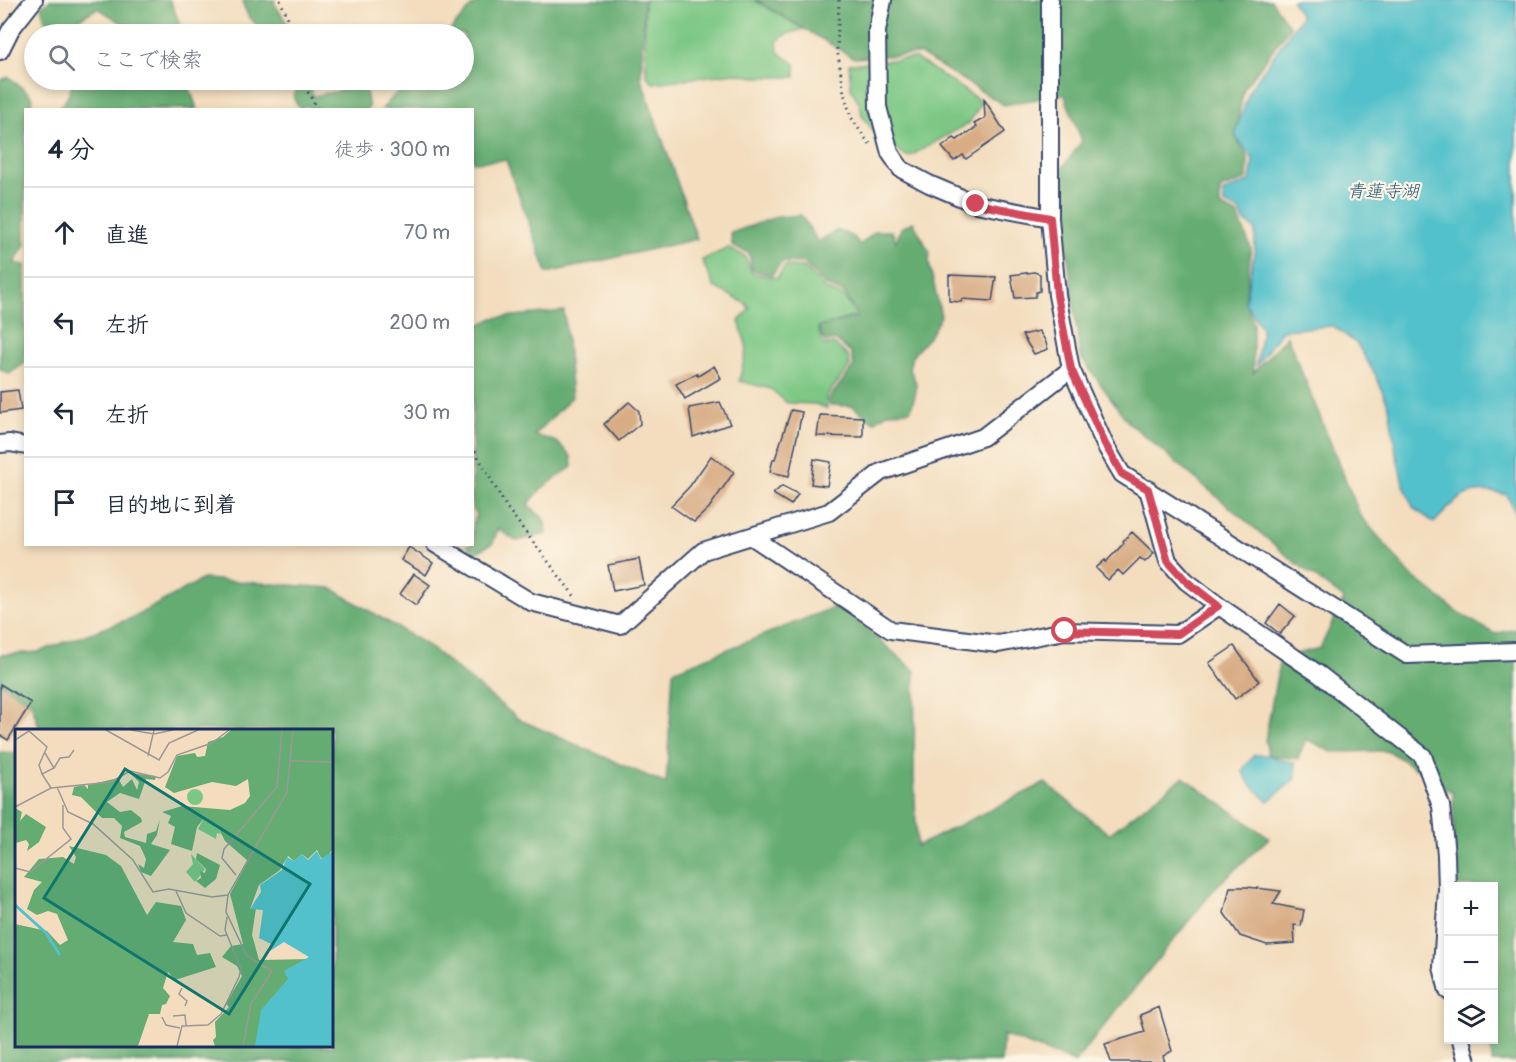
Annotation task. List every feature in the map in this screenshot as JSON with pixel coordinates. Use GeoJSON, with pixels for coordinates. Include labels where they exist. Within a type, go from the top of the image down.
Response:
{"type":"FeatureCollection","features":[{"type":"Feature","properties":{"kind":"street"},"geometry":{"type":"LineString","coordinates":[[0,51],[11,29],[34,0]]}},
{"type":"Feature","properties":{"kind":"street"},"geometry":{"type":"LineString","coordinates":[[883,0],[877,31],[878,107],[890,153],[901,169],[976,204],[1050,218]]}},
{"type":"Feature","properties":{"kind":"street"},"geometry":{"type":"LineString","coordinates":[[1050,0],[1050,218],[1057,295],[1071,369],[1105,444],[1122,474],[1407,655],[1516,651]]}},
{"type":"Feature","properties":{"kind":"street"},"geometry":{"type":"LineString","coordinates":[[438,546],[531,602],[620,625],[702,551],[829,512],[881,472],[983,437],[1071,369]]}},
{"type":"Feature","properties":{"kind":"street"},"geometry":{"type":"LineString","coordinates":[[0,444],[24,446]]}},
{"type":"Feature","properties":{"kind":"street"},"geometry":{"type":"LineString","coordinates":[[1148,489],[1168,561],[1186,581],[1218,606],[1320,675],[1423,756],[1442,806],[1447,890],[1442,967],[1449,990]]}},
{"type":"Feature","properties":{"kind":"street"},"geometry":{"type":"LineString","coordinates":[[751,536],[891,630],[998,644],[1065,631],[1178,634],[1218,606]]}},
{"type":"Feature","properties":{"kind":"street"},"geometry":{"type":"LineString","coordinates":[[1462,1044],[1467,1062]]}},
{"type":"Feature","properties":{"kind":"path"},"geometry":{"type":"LineString","coordinates":[[280,0],[291,24]]}},
{"type":"Feature","properties":{"kind":"path"},"geometry":{"type":"LineString","coordinates":[[839,0],[837,49],[844,93],[851,117],[872,146]]}},
{"type":"Feature","properties":{"kind":"path"},"geometry":{"type":"LineString","coordinates":[[308,90],[317,108]]}},
{"type":"Feature","properties":{"kind":"path"},"geometry":{"type":"LineString","coordinates":[[474,450],[507,508],[591,618]]}},
{"type":"Feature","properties":{"kind":"green space"},"geometry":{"type":"Polygon","coordinates":[[[50,0],[170,0],[179,24],[123,24],[98,8],[72,23],[45,21],[41,6],[50,0]]]}},
{"type":"Feature","properties":{"kind":"green space"},"geometry":{"type":"Polygon","coordinates":[[[275,0],[274,3],[288,24],[256,24],[249,18],[242,2],[275,0]]]}},
{"type":"Feature","properties":{"kind":"green space"},"geometry":{"type":"Polygon","coordinates":[[[483,0],[644,0],[641,78],[697,239],[547,273],[506,160],[474,162],[474,108],[383,108],[399,90],[474,90],[474,24],[456,24],[472,6],[483,0]]]}},
{"type":"Feature","properties":{"kind":"green space"},"geometry":{"type":"Polygon","coordinates":[[[644,0],[755,0],[804,29],[787,34],[777,41],[778,52],[795,64],[795,77],[754,77],[735,73],[653,83],[646,75],[644,0]]]}},
{"type":"Feature","properties":{"kind":"green space"},"geometry":{"type":"Polygon","coordinates":[[[755,0],[1271,0],[1290,27],[1244,88],[1235,135],[1248,158],[1247,179],[1220,189],[1220,206],[1238,215],[1251,248],[1245,302],[1253,322],[1253,373],[1287,336],[1360,515],[1411,575],[1459,613],[1495,634],[1516,629],[1516,1062],[1492,1062],[1491,1044],[1498,1044],[1498,882],[1455,882],[1453,793],[1389,751],[1332,752],[1306,739],[1298,759],[1269,755],[1265,741],[1280,658],[1320,648],[1344,599],[1296,563],[1128,422],[1080,356],[1058,174],[1082,141],[1064,94],[1004,105],[920,54],[854,58],[755,0]]]}},
{"type":"Feature","properties":{"kind":"green space"},"geometry":{"type":"Polygon","coordinates":[[[915,58],[982,102],[969,123],[909,157],[882,144],[862,116],[860,104],[851,89],[849,64],[915,58]]]}},
{"type":"Feature","properties":{"kind":"green space"},"geometry":{"type":"Polygon","coordinates":[[[9,77],[33,97],[30,108],[24,108],[24,247],[14,263],[24,265],[24,364],[9,374],[0,369],[0,80],[9,77]]]}},
{"type":"Feature","properties":{"kind":"green space"},"geometry":{"type":"Polygon","coordinates":[[[70,90],[190,90],[197,108],[59,108],[70,90]]]}},
{"type":"Feature","properties":{"kind":"green space"},"geometry":{"type":"Polygon","coordinates":[[[295,90],[312,90],[313,96],[344,90],[366,90],[369,107],[309,108],[307,105],[299,108],[294,99],[295,90]]]}},
{"type":"Feature","properties":{"kind":"green space"},"geometry":{"type":"Polygon","coordinates":[[[801,215],[818,242],[837,230],[854,237],[860,245],[876,231],[892,231],[896,241],[901,228],[913,222],[930,253],[929,263],[941,316],[929,337],[913,355],[909,368],[915,380],[916,389],[910,411],[889,412],[874,422],[852,406],[830,405],[828,400],[854,366],[851,353],[835,340],[825,342],[818,327],[858,317],[844,293],[825,285],[804,263],[782,262],[772,275],[752,270],[749,253],[732,246],[731,233],[776,217],[801,215]]]}},
{"type":"Feature","properties":{"kind":"green space"},"geometry":{"type":"Polygon","coordinates":[[[728,248],[745,256],[752,273],[777,278],[785,266],[804,267],[825,289],[843,296],[857,315],[818,328],[823,345],[834,344],[848,356],[850,366],[826,397],[827,409],[816,404],[787,403],[771,389],[739,381],[747,348],[739,321],[750,309],[745,303],[714,287],[702,260],[728,248]]]}},
{"type":"Feature","properties":{"kind":"green space"},"geometry":{"type":"Polygon","coordinates":[[[564,311],[572,397],[535,435],[557,442],[571,456],[572,467],[541,489],[528,505],[544,519],[547,534],[516,541],[498,529],[493,543],[475,553],[468,546],[474,546],[474,521],[477,514],[474,510],[474,328],[493,318],[564,311]]]}},
{"type":"Feature","properties":{"kind":"green space"},"geometry":{"type":"Polygon","coordinates":[[[203,579],[331,588],[427,645],[520,720],[666,784],[673,671],[839,605],[915,671],[914,774],[917,846],[1045,783],[1109,834],[1183,777],[1269,838],[1217,886],[1075,1062],[1003,1035],[1001,1062],[0,1062],[0,752],[15,753],[15,1047],[333,1047],[333,729],[40,729],[31,703],[0,684],[0,655],[38,652],[132,618],[203,579]]]}},
{"type":"Feature","properties":{"kind":"water","name":"青蓮寺湖"},"geometry":{"type":"Polygon","coordinates":[[[1292,0],[1516,0],[1516,515],[1507,495],[1483,491],[1465,495],[1450,506],[1434,523],[1413,507],[1403,483],[1389,407],[1375,374],[1357,344],[1333,326],[1282,330],[1256,366],[1262,329],[1245,302],[1255,249],[1255,229],[1244,221],[1240,211],[1224,204],[1223,192],[1250,181],[1253,159],[1235,135],[1250,89],[1301,17],[1292,0]]]}},
{"type":"Feature","properties":{"kind":"water"},"geometry":{"type":"Polygon","coordinates":[[[1254,755],[1269,755],[1295,763],[1296,779],[1268,801],[1250,784],[1242,771],[1254,755]]]}},
{"type":"Feature","properties":{"kind":"building"},"geometry":{"type":"Polygon","coordinates":[[[984,99],[1005,132],[966,159],[963,155],[954,161],[942,147],[954,138],[957,140],[977,127],[974,124],[985,118],[984,99]]]}},
{"type":"Feature","properties":{"kind":"building"},"geometry":{"type":"Polygon","coordinates":[[[1034,272],[1040,274],[1040,291],[1036,292],[1035,297],[1015,298],[1011,275],[1034,272]]]}},
{"type":"Feature","properties":{"kind":"building"},"geometry":{"type":"Polygon","coordinates":[[[949,275],[996,277],[992,301],[962,299],[961,302],[949,301],[949,275]]]}},
{"type":"Feature","properties":{"kind":"building"},"geometry":{"type":"Polygon","coordinates":[[[1039,331],[1048,349],[1034,354],[1022,335],[1039,331]]]}},
{"type":"Feature","properties":{"kind":"building"},"geometry":{"type":"Polygon","coordinates":[[[714,366],[721,378],[685,399],[676,384],[697,373],[698,376],[714,366]]]}},
{"type":"Feature","properties":{"kind":"building"},"geometry":{"type":"Polygon","coordinates":[[[18,390],[21,410],[0,413],[0,392],[18,390]]]}},
{"type":"Feature","properties":{"kind":"building"},"geometry":{"type":"Polygon","coordinates":[[[629,402],[639,411],[640,424],[619,441],[604,424],[629,402]]]}},
{"type":"Feature","properties":{"kind":"building"},"geometry":{"type":"Polygon","coordinates":[[[720,402],[730,424],[693,437],[689,408],[720,402]]]}},
{"type":"Feature","properties":{"kind":"building"},"geometry":{"type":"Polygon","coordinates":[[[791,410],[802,412],[789,476],[770,472],[791,410]]]}},
{"type":"Feature","properties":{"kind":"building"},"geometry":{"type":"Polygon","coordinates":[[[820,415],[863,417],[863,437],[817,436],[820,415]]]}},
{"type":"Feature","properties":{"kind":"building"},"geometry":{"type":"Polygon","coordinates":[[[711,456],[734,472],[709,508],[694,522],[671,506],[690,486],[711,456]]]}},
{"type":"Feature","properties":{"kind":"building"},"geometry":{"type":"Polygon","coordinates":[[[814,459],[831,462],[827,486],[811,484],[814,459]]]}},
{"type":"Feature","properties":{"kind":"building"},"geometry":{"type":"Polygon","coordinates":[[[782,486],[798,494],[791,505],[773,494],[782,486]]]}},
{"type":"Feature","properties":{"kind":"building"},"geometry":{"type":"Polygon","coordinates":[[[1132,532],[1154,553],[1145,562],[1140,558],[1123,575],[1118,570],[1108,580],[1096,568],[1105,560],[1106,562],[1132,532]]]}},
{"type":"Feature","properties":{"kind":"building"},"geometry":{"type":"Polygon","coordinates":[[[409,547],[433,563],[426,575],[401,560],[409,547]]]}},
{"type":"Feature","properties":{"kind":"building"},"geometry":{"type":"Polygon","coordinates":[[[639,559],[644,585],[613,591],[608,565],[639,559]]]}},
{"type":"Feature","properties":{"kind":"building"},"geometry":{"type":"Polygon","coordinates":[[[414,574],[430,585],[416,605],[400,594],[414,574]]]}},
{"type":"Feature","properties":{"kind":"building"},"geometry":{"type":"Polygon","coordinates":[[[1280,604],[1295,616],[1280,634],[1266,623],[1280,604]]]}},
{"type":"Feature","properties":{"kind":"building"},"geometry":{"type":"Polygon","coordinates":[[[1234,646],[1259,681],[1235,699],[1209,663],[1234,646]]]}},
{"type":"Feature","properties":{"kind":"building"},"geometry":{"type":"Polygon","coordinates":[[[0,684],[31,703],[8,740],[0,735],[0,684]]]}},
{"type":"Feature","properties":{"kind":"building"},"geometry":{"type":"Polygon","coordinates":[[[1230,887],[1281,891],[1273,904],[1304,910],[1301,926],[1294,925],[1295,943],[1267,945],[1240,936],[1224,913],[1230,887]]]}},
{"type":"Feature","properties":{"kind":"building"},"geometry":{"type":"Polygon","coordinates":[[[1159,1007],[1172,1051],[1163,1056],[1165,1062],[1111,1062],[1105,1044],[1145,1032],[1140,1015],[1159,1007]]]}},
{"type":"Feature","properties":{"kind":"route"},"geometry":{"type":"LineString","coordinates":[[976,204],[1050,218],[1057,295],[1071,369],[1105,444],[1122,474],[1148,489],[1168,561],[1186,581],[1218,606],[1178,634],[1065,631]]}}]}
